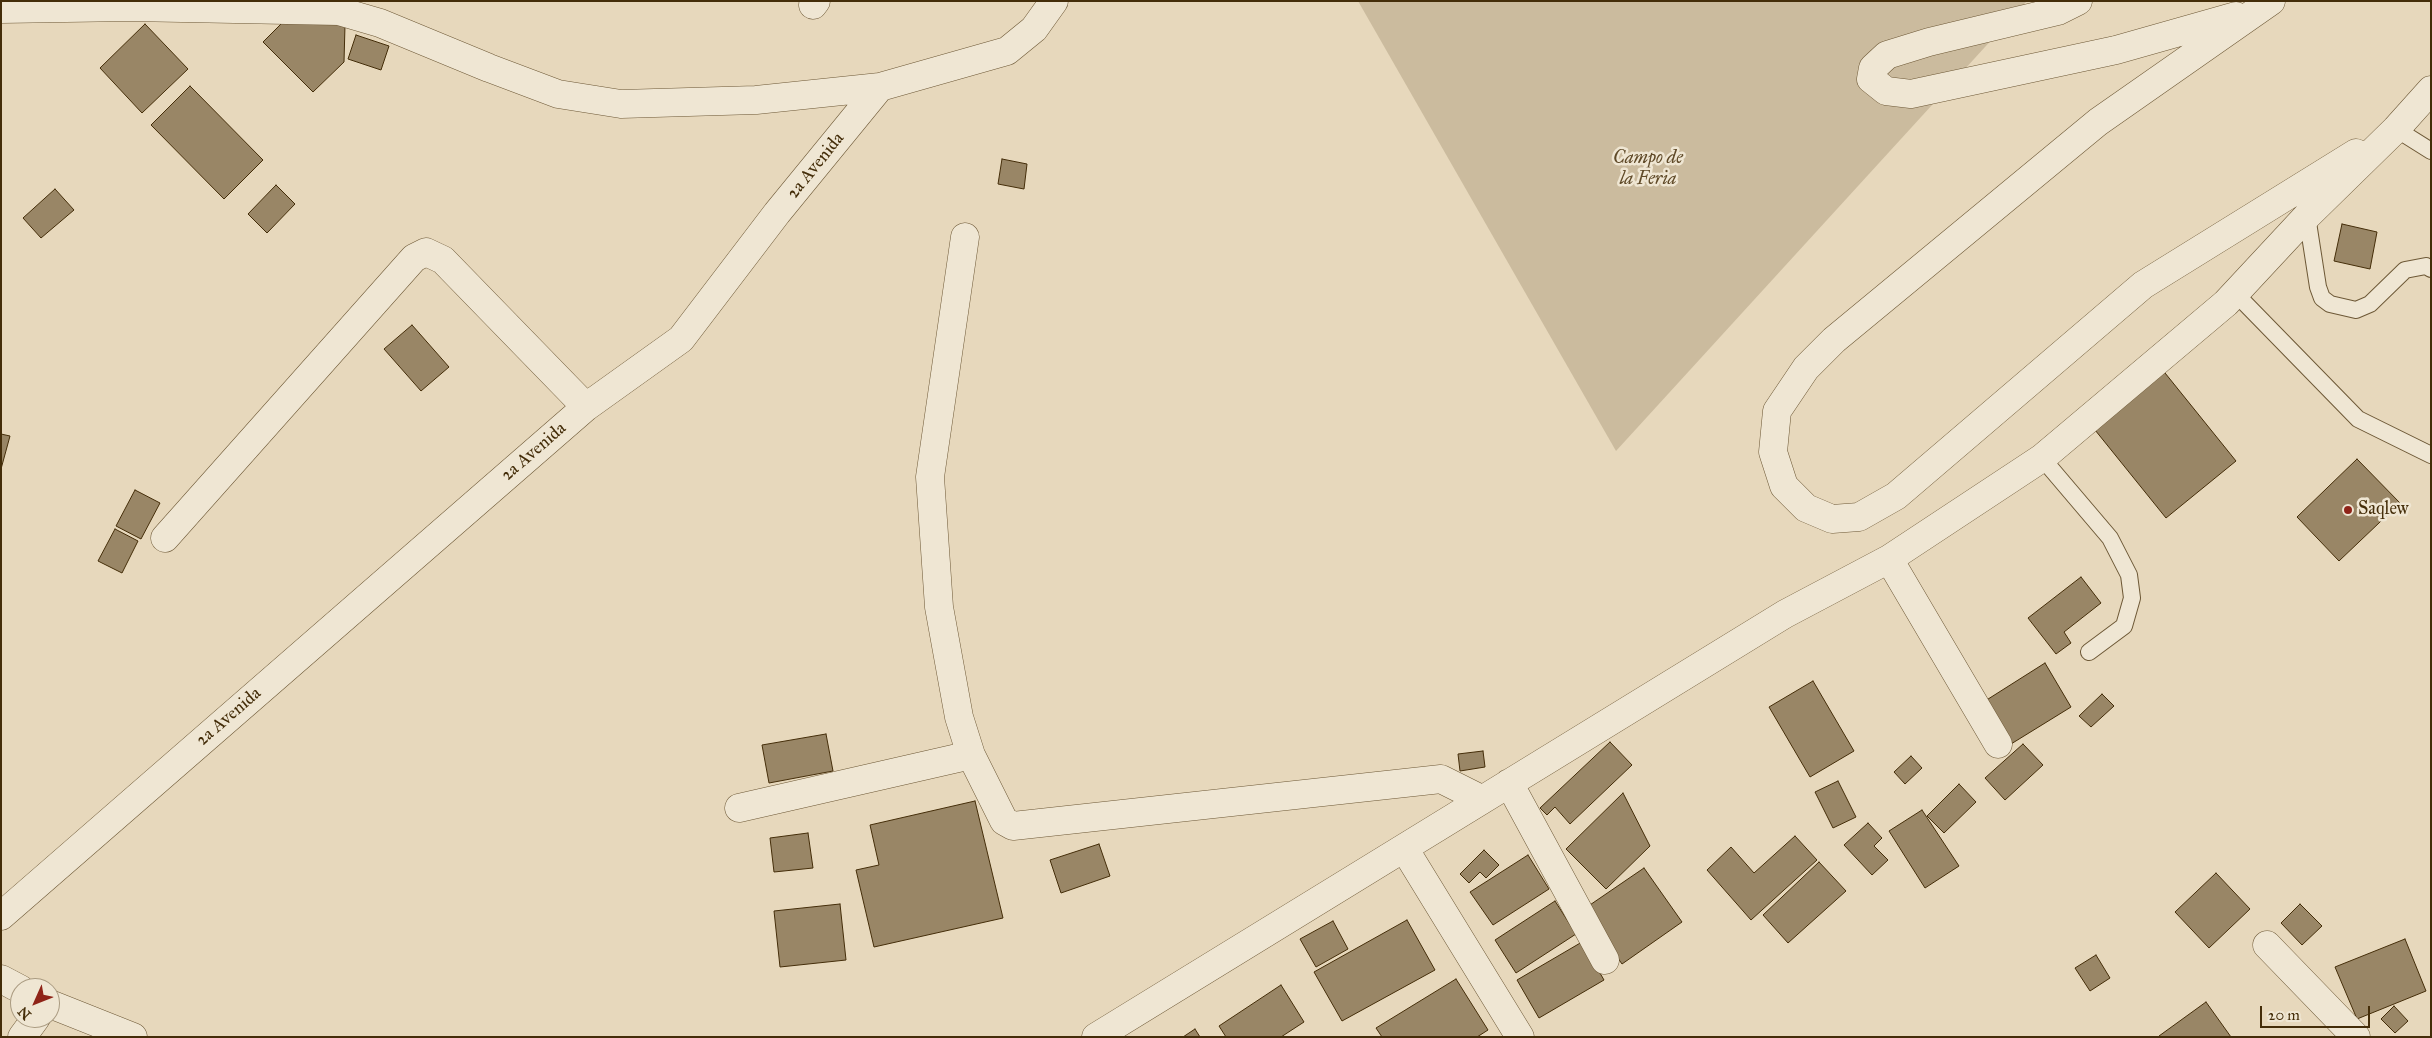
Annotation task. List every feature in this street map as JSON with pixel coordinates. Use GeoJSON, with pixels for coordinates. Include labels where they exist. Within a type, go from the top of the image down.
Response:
{"type":"FeatureCollection","features":[{"type":"Feature","properties":{"kind":"street"},"geometry":{"type":"LineString","coordinates":[[1,9],[130,4],[338,11],[380,22],[489,68],[558,94],[621,104],[756,100],[880,87],[1007,51],[1034,29],[1054,1]]}},
{"type":"Feature","properties":{"kind":"street"},"geometry":{"type":"LineString","coordinates":[[2078,1],[2058,11],[1929,42],[1887,55],[1873,68],[1872,79],[1886,91],[1911,94],[2116,50],[2263,6]]}},
{"type":"Feature","properties":{"kind":"street"},"geometry":{"type":"LineString","coordinates":[[2263,6],[2098,122],[1834,340],[1806,368],[1777,411],[1773,452],[1784,486],[1806,508],[1832,520],[1858,517],[1896,496],[2143,284],[2396,129]]}},
{"type":"Feature","properties":{"kind":"street","name":"2a Avenida"},"geometry":{"type":"LineString","coordinates":[[1,916],[586,407],[680,339],[777,214],[880,87]]}},
{"type":"Feature","properties":{"kind":"street"},"geometry":{"type":"LineString","coordinates":[[1096,1037],[1785,614],[1889,558],[2042,458],[2235,293],[2306,216],[2396,129],[2431,90]]}},
{"type":"Feature","properties":{"kind":"street"},"geometry":{"type":"LineString","coordinates":[[965,237],[930,477],[939,607],[959,718],[971,755],[1004,821],[1013,826],[1442,779],[1481,799]]}},
{"type":"Feature","properties":{"kind":"street"},"geometry":{"type":"LineString","coordinates":[[165,538],[414,258],[426,252],[443,260],[586,407]]}},
{"type":"Feature","properties":{"kind":"street"},"geometry":{"type":"LineString","coordinates":[[1889,558],[1998,744]]}},
{"type":"Feature","properties":{"kind":"street"},"geometry":{"type":"LineString","coordinates":[[738,808],[971,755]]}},
{"type":"Feature","properties":{"kind":"street"},"geometry":{"type":"LineString","coordinates":[[1509,783],[1605,960]]}},
{"type":"Feature","properties":{"kind":"street"},"geometry":{"type":"LineString","coordinates":[[1404,848],[1520,1037]]}},
{"type":"Feature","properties":{"kind":"street"},"geometry":{"type":"LineString","coordinates":[[2267,945],[2356,1037]]}},
{"type":"Feature","properties":{"kind":"street"},"geometry":{"type":"LineString","coordinates":[[60,1008],[134,1037]]}},
{"type":"Feature","properties":{"kind":"lane"},"geometry":{"type":"LineString","coordinates":[[2396,129],[2431,151]]}},
{"type":"Feature","properties":{"kind":"lane"},"geometry":{"type":"LineString","coordinates":[[2306,216],[2318,287],[2322,298],[2330,304],[2356,310],[2370,304],[2405,270],[2426,266],[2431,268]]}},
{"type":"Feature","properties":{"kind":"lane"},"geometry":{"type":"LineString","coordinates":[[2235,293],[2358,419],[2431,455]]}},
{"type":"Feature","properties":{"kind":"lane"},"geometry":{"type":"LineString","coordinates":[[2042,458],[2110,538],[2129,575],[2132,598],[2124,626],[2089,652]]}},
{"type":"Feature","properties":{"kind":"green space","name":"Campo de la Feria"},"geometry":{"type":"Polygon","coordinates":[[[1358,1],[2027,1],[1616,451],[1358,1]]]}},
{"type":"Feature","properties":{"kind":"building"},"geometry":{"type":"Polygon","coordinates":[[[284,21],[345,25],[344,62],[313,92],[263,42],[284,21]]]}},
{"type":"Feature","properties":{"kind":"building"},"geometry":{"type":"Polygon","coordinates":[[[145,24],[188,69],[142,113],[100,68],[145,24]]]}},
{"type":"Feature","properties":{"kind":"building"},"geometry":{"type":"Polygon","coordinates":[[[356,35],[389,46],[381,70],[348,59],[356,35]]]}},
{"type":"Feature","properties":{"kind":"building"},"geometry":{"type":"Polygon","coordinates":[[[190,86],[263,160],[224,199],[151,125],[190,86]]]}},
{"type":"Feature","properties":{"kind":"building"},"geometry":{"type":"Polygon","coordinates":[[[1002,159],[1027,164],[1024,189],[998,184],[1002,159]]]}},
{"type":"Feature","properties":{"kind":"building"},"geometry":{"type":"Polygon","coordinates":[[[276,185],[295,204],[267,233],[248,214],[276,185]]]}},
{"type":"Feature","properties":{"kind":"building"},"geometry":{"type":"Polygon","coordinates":[[[55,189],[74,210],[41,238],[23,218],[55,189]]]}},
{"type":"Feature","properties":{"kind":"building"},"geometry":{"type":"Polygon","coordinates":[[[2342,224],[2377,232],[2370,269],[2334,261],[2342,224]]]}},
{"type":"Feature","properties":{"kind":"building"},"geometry":{"type":"Polygon","coordinates":[[[412,325],[449,367],[421,391],[384,349],[412,325]]]}},
{"type":"Feature","properties":{"kind":"building"},"geometry":{"type":"Polygon","coordinates":[[[2161,368],[2236,461],[2166,518],[2091,425],[2161,368]]]}},
{"type":"Feature","properties":{"kind":"building"},"geometry":{"type":"Polygon","coordinates":[[[1,434],[10,436],[1,469],[1,434]]]}},
{"type":"Feature","properties":{"kind":"building","name":"Saqlew"},"geometry":{"type":"Polygon","coordinates":[[[2357,459],[2400,503],[2339,561],[2297,517],[2357,459]]]}},
{"type":"Feature","properties":{"kind":"building"},"geometry":{"type":"Polygon","coordinates":[[[135,490],[160,503],[141,539],[116,526],[135,490]]]}},
{"type":"Feature","properties":{"kind":"building"},"geometry":{"type":"Polygon","coordinates":[[[115,529],[138,541],[122,573],[98,561],[115,529]]]}},
{"type":"Feature","properties":{"kind":"building"},"geometry":{"type":"Polygon","coordinates":[[[2081,577],[2101,603],[2064,632],[2071,643],[2056,654],[2028,618],[2081,577]]]}},
{"type":"Feature","properties":{"kind":"building"},"geometry":{"type":"Polygon","coordinates":[[[2045,663],[2071,707],[2011,744],[1985,701],[2045,663]]]}},
{"type":"Feature","properties":{"kind":"building"},"geometry":{"type":"Polygon","coordinates":[[[1813,681],[1854,751],[1810,777],[1769,707],[1813,681]]]}},
{"type":"Feature","properties":{"kind":"building"},"geometry":{"type":"Polygon","coordinates":[[[2102,694],[2114,706],[2091,727],[2079,716],[2102,694]]]}},
{"type":"Feature","properties":{"kind":"building"},"geometry":{"type":"Polygon","coordinates":[[[826,734],[833,771],[769,783],[762,745],[826,734]]]}},
{"type":"Feature","properties":{"kind":"building"},"geometry":{"type":"Polygon","coordinates":[[[1610,742],[1632,765],[1570,824],[1555,807],[1547,815],[1540,808],[1610,742]]]}},
{"type":"Feature","properties":{"kind":"building"},"geometry":{"type":"Polygon","coordinates":[[[2023,744],[2043,765],[2005,800],[1985,778],[2023,744]]]}},
{"type":"Feature","properties":{"kind":"building"},"geometry":{"type":"Polygon","coordinates":[[[1483,751],[1485,767],[1460,771],[1458,754],[1483,751]]]}},
{"type":"Feature","properties":{"kind":"building"},"geometry":{"type":"Polygon","coordinates":[[[1911,756],[1922,768],[1905,784],[1894,772],[1911,756]]]}},
{"type":"Feature","properties":{"kind":"building"},"geometry":{"type":"Polygon","coordinates":[[[1838,781],[1856,817],[1833,828],[1815,792],[1838,781]]]}},
{"type":"Feature","properties":{"kind":"building"},"geometry":{"type":"Polygon","coordinates":[[[1959,784],[1976,802],[1944,833],[1927,816],[1959,784]]]}},
{"type":"Feature","properties":{"kind":"building"},"geometry":{"type":"Polygon","coordinates":[[[1623,793],[1650,846],[1606,889],[1566,849],[1623,793]]]}},
{"type":"Feature","properties":{"kind":"building"},"geometry":{"type":"Polygon","coordinates":[[[975,801],[1003,918],[874,947],[856,870],[879,865],[870,825],[975,801]]]}},
{"type":"Feature","properties":{"kind":"building"},"geometry":{"type":"Polygon","coordinates":[[[1922,810],[1959,866],[1925,888],[1889,831],[1922,810]]]}},
{"type":"Feature","properties":{"kind":"building"},"geometry":{"type":"Polygon","coordinates":[[[1868,823],[1882,838],[1874,846],[1888,860],[1872,875],[1844,845],[1868,823]]]}},
{"type":"Feature","properties":{"kind":"building"},"geometry":{"type":"Polygon","coordinates":[[[808,833],[813,868],[774,872],[770,838],[808,833]]]}},
{"type":"Feature","properties":{"kind":"building"},"geometry":{"type":"Polygon","coordinates":[[[1795,836],[1817,860],[1751,920],[1707,870],[1731,847],[1754,873],[1795,836]]]}},
{"type":"Feature","properties":{"kind":"building"},"geometry":{"type":"Polygon","coordinates":[[[1099,844],[1110,876],[1061,893],[1050,860],[1099,844]]]}},
{"type":"Feature","properties":{"kind":"building"},"geometry":{"type":"Polygon","coordinates":[[[1484,850],[1499,865],[1486,878],[1480,872],[1469,883],[1460,874],[1484,850]]]}},
{"type":"Feature","properties":{"kind":"building"},"geometry":{"type":"Polygon","coordinates":[[[1528,855],[1549,889],[1493,925],[1470,892],[1528,855]]]}},
{"type":"Feature","properties":{"kind":"building"},"geometry":{"type":"Polygon","coordinates":[[[1819,862],[1846,891],[1788,943],[1763,915],[1819,862]]]}},
{"type":"Feature","properties":{"kind":"building"},"geometry":{"type":"Polygon","coordinates":[[[1644,868],[1682,922],[1622,964],[1584,909],[1644,868]]]}},
{"type":"Feature","properties":{"kind":"building"},"geometry":{"type":"Polygon","coordinates":[[[2216,873],[2250,909],[2209,948],[2175,912],[2216,873]]]}},
{"type":"Feature","properties":{"kind":"building"},"geometry":{"type":"Polygon","coordinates":[[[1555,901],[1576,934],[1516,973],[1495,940],[1555,901]]]}},
{"type":"Feature","properties":{"kind":"building"},"geometry":{"type":"Polygon","coordinates":[[[840,904],[846,960],[780,967],[774,911],[840,904]]]}},
{"type":"Feature","properties":{"kind":"building"},"geometry":{"type":"Polygon","coordinates":[[[2300,904],[2322,926],[2302,945],[2281,923],[2300,904]]]}},
{"type":"Feature","properties":{"kind":"building"},"geometry":{"type":"Polygon","coordinates":[[[1407,920],[1435,970],[1342,1021],[1314,972],[1407,920]]]}},
{"type":"Feature","properties":{"kind":"building"},"geometry":{"type":"Polygon","coordinates":[[[1333,921],[1348,949],[1316,967],[1300,939],[1333,921]]]}},
{"type":"Feature","properties":{"kind":"building"},"geometry":{"type":"Polygon","coordinates":[[[2405,939],[2426,991],[2357,1019],[2335,967],[2405,939]]]}},
{"type":"Feature","properties":{"kind":"building"},"geometry":{"type":"Polygon","coordinates":[[[1582,942],[1604,980],[1539,1018],[1517,980],[1582,942]]]}},
{"type":"Feature","properties":{"kind":"building"},"geometry":{"type":"Polygon","coordinates":[[[2096,955],[2110,978],[2090,991],[2075,968],[2096,955]]]}},
{"type":"Feature","properties":{"kind":"building"},"geometry":{"type":"Polygon","coordinates":[[[1456,979],[1488,1030],[1477,1037],[1382,1037],[1376,1028],[1456,979]]]}},
{"type":"Feature","properties":{"kind":"building"},"geometry":{"type":"Polygon","coordinates":[[[1281,985],[1304,1022],[1281,1037],[1226,1037],[1219,1026],[1281,985]]]}},
{"type":"Feature","properties":{"kind":"building"},"geometry":{"type":"Polygon","coordinates":[[[2206,1002],[2231,1037],[2159,1037],[2159,1036],[2206,1002]]]}},
{"type":"Feature","properties":{"kind":"building"},"geometry":{"type":"Polygon","coordinates":[[[2394,1006],[2408,1021],[2395,1033],[2381,1019],[2394,1006]]]}},
{"type":"Feature","properties":{"kind":"building"},"geometry":{"type":"Polygon","coordinates":[[[1195,1029],[1200,1037],[1183,1037],[1195,1029]]]}},
{"type":"Feature","properties":{"kind":"place","name":"Saqlew"},"geometry":{"type":"Point","coordinates":[2348,510]}}]}
